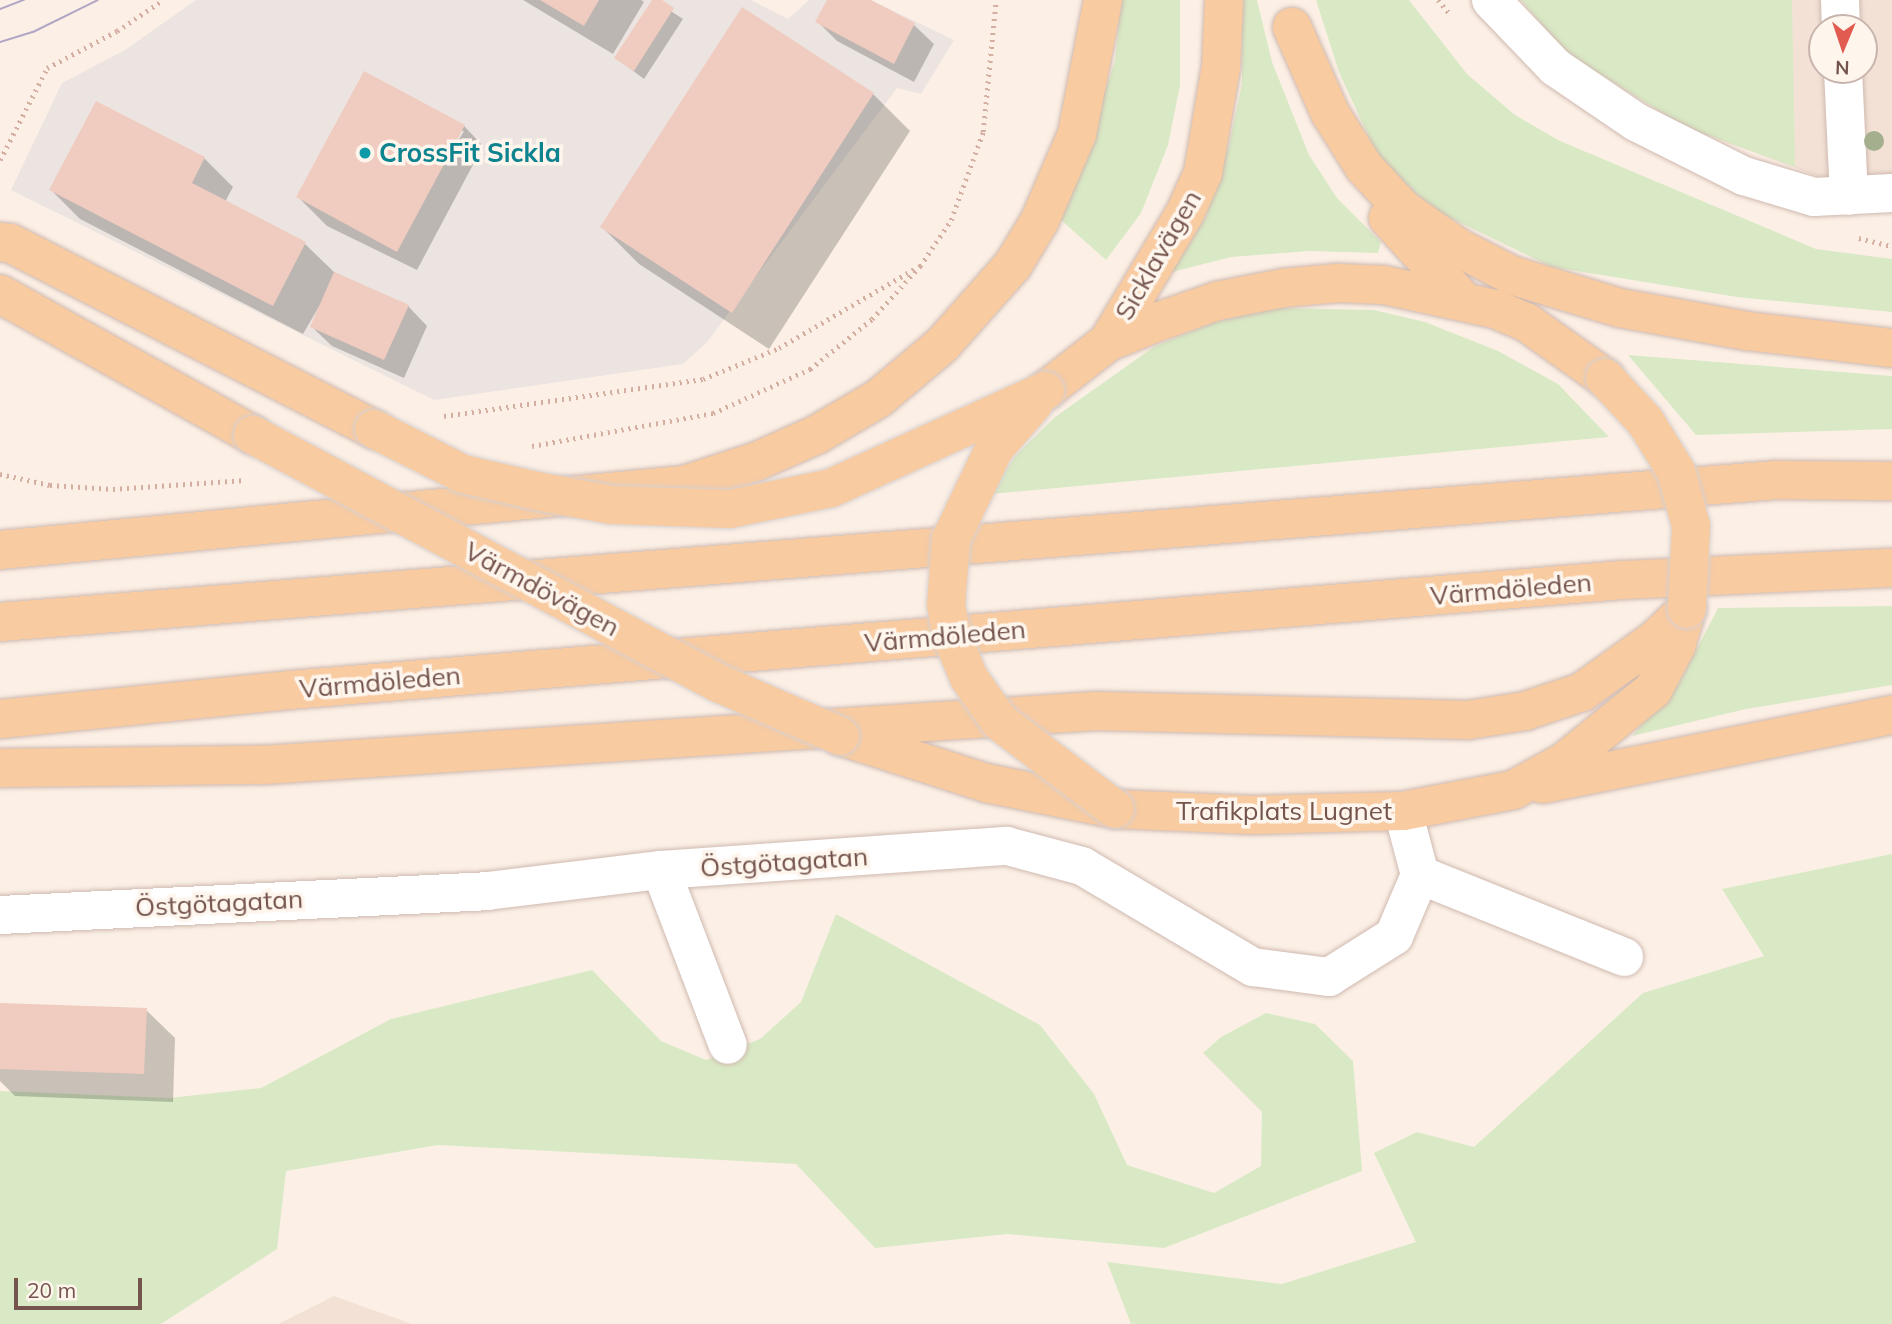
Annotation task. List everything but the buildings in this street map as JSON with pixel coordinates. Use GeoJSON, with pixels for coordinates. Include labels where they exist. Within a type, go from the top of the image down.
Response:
{"type":"FeatureCollection","features":[{"type":"Feature","properties":{"kind":"main road"},"geometry":{"type":"LineString","coordinates":[[0,550],[684,485],[755,462],[816,435],[879,398],[942,345],[1013,265],[1041,220],[1077,134],[1103,0]]}},
{"type":"Feature","properties":{"kind":"main road","name":"Sicklavägen"},"geometry":{"type":"LineString","coordinates":[[1108,342],[1185,213],[1203,173],[1221,67],[1224,0]]}},
{"type":"Feature","properties":{"kind":"main road"},"geometry":{"type":"LineString","coordinates":[[1290,13],[1306,92],[1357,186],[1462,299]]}},
{"type":"Feature","properties":{"kind":"main road"},"geometry":{"type":"LineString","coordinates":[[1290,13],[1330,113],[1364,167],[1404,210],[1459,248],[1511,275],[1567,294],[1747,331]]}},
{"type":"Feature","properties":{"kind":"main road"},"geometry":{"type":"LineString","coordinates":[[0,242],[10,243],[463,474],[612,505],[730,509],[831,488],[1045,391]]}},
{"type":"Feature","properties":{"kind":"main road","name":"Trafikplats Lugnet"},"geometry":{"type":"LineString","coordinates":[[1384,285],[1462,299],[1526,322],[1605,378],[1645,421],[1676,471],[1690,526],[1686,609],[1676,646],[1653,690],[1564,762],[1513,790],[1403,811],[1252,815],[1115,809],[1000,722],[959,659],[946,605],[951,539],[976,480],[1016,421],[1045,391],[1108,342],[1217,301],[1283,288],[1384,285]]}},
{"type":"Feature","properties":{"kind":"main road","name":"Värmdövägen"},"geometry":{"type":"LineString","coordinates":[[0,293],[253,435],[718,683],[816,726],[986,783],[1115,809]]}},
{"type":"Feature","properties":{"kind":"main road"},"geometry":{"type":"LineString","coordinates":[[1526,322],[1747,331],[1892,348]]}},
{"type":"Feature","properties":{"kind":"main road"},"geometry":{"type":"LineString","coordinates":[[0,622],[1775,480],[1892,481]]}},
{"type":"Feature","properties":{"kind":"main road","name":"Värmdöleden"},"geometry":{"type":"LineString","coordinates":[[0,719],[304,688],[1609,581],[1892,568]]}},
{"type":"Feature","properties":{"kind":"main road"},"geometry":{"type":"LineString","coordinates":[[0,768],[263,765],[1096,711],[1468,720],[1525,711],[1582,692],[1656,639],[1686,609]]}},
{"type":"Feature","properties":{"kind":"main road"},"geometry":{"type":"LineString","coordinates":[[1513,790],[1892,715]]}},
{"type":"Feature","properties":{"kind":"street"},"geometry":{"type":"LineString","coordinates":[[1491,0],[1555,67],[1636,122],[1764,183],[1814,197],[1892,193]]}},
{"type":"Feature","properties":{"kind":"street"},"geometry":{"type":"LineString","coordinates":[[1844,84],[1849,196]]}},
{"type":"Feature","properties":{"kind":"street"},"geometry":{"type":"LineString","coordinates":[[1403,811],[1420,875],[1624,957]]}},
{"type":"Feature","properties":{"kind":"street","name":"Östgötagatan"},"geometry":{"type":"LineString","coordinates":[[0,915],[487,891],[661,870],[1007,846],[1082,866],[1253,967],[1329,977],[1394,936],[1420,875]]}},
{"type":"Feature","properties":{"kind":"street"},"geometry":{"type":"LineString","coordinates":[[661,870],[728,1045]]}},
{"type":"Feature","properties":{"kind":"path"},"geometry":{"type":"LineString","coordinates":[[0,160],[47,68],[117,31],[163,0]]}},
{"type":"Feature","properties":{"kind":"path"},"geometry":{"type":"LineString","coordinates":[[433,416],[703,379],[779,348],[920,266],[951,220],[983,132],[996,0]]}},
{"type":"Feature","properties":{"kind":"shaded area"},"geometry":{"type":"Polygon","coordinates":[[[196,0],[751,0],[788,19],[809,0],[871,0],[954,40],[921,94],[897,88],[707,342],[683,364],[434,400],[11,190],[62,83],[125,50],[196,0]]]}},
{"type":"Feature","properties":{"kind":"shaded area"},"geometry":{"type":"Polygon","coordinates":[[[1521,0],[1892,0],[1892,204],[1685,127],[1521,0]]]}},
{"type":"Feature","properties":{"kind":"shaded area"},"geometry":{"type":"Polygon","coordinates":[[[334,1296],[412,1324],[278,1324],[334,1296]]]}},
{"type":"Feature","properties":{"kind":"green space"},"geometry":{"type":"Polygon","coordinates":[[[1121,0],[1180,0],[1180,85],[1168,145],[1141,213],[1106,260],[1061,220],[1115,61],[1121,0]]]}},
{"type":"Feature","properties":{"kind":"green space"},"geometry":{"type":"Polygon","coordinates":[[[1242,0],[1257,0],[1272,62],[1309,155],[1337,198],[1381,242],[1378,253],[1309,251],[1231,257],[1168,273],[1205,219],[1229,145],[1242,84],[1242,0]]]}},
{"type":"Feature","properties":{"kind":"green space"},"geometry":{"type":"Polygon","coordinates":[[[1316,0],[1409,0],[1467,74],[1515,115],[1560,141],[1816,249],[1892,259],[1892,312],[1737,297],[1552,267],[1434,210],[1379,159],[1339,72],[1316,0]]]}},
{"type":"Feature","properties":{"kind":"green space"},"geometry":{"type":"Polygon","coordinates":[[[1521,0],[1792,0],[1795,167],[1685,127],[1567,54],[1521,0]]]}},
{"type":"Feature","properties":{"kind":"green space"},"geometry":{"type":"Polygon","coordinates":[[[1277,308],[1374,310],[1425,322],[1498,351],[1558,384],[1609,437],[991,494],[1015,456],[1055,417],[1155,346],[1215,322],[1277,308]]]}},
{"type":"Feature","properties":{"kind":"green space"},"geometry":{"type":"Polygon","coordinates":[[[1628,355],[1892,376],[1892,429],[1696,435],[1628,355]]]}},
{"type":"Feature","properties":{"kind":"green space"},"geometry":{"type":"Polygon","coordinates":[[[1892,606],[1892,685],[1746,709],[1632,736],[1679,683],[1718,608],[1892,606]]]}},
{"type":"Feature","properties":{"kind":"green space"},"geometry":{"type":"Polygon","coordinates":[[[1892,854],[1892,1324],[1131,1324],[1107,1262],[1282,1284],[1416,1242],[1374,1153],[1417,1132],[1474,1147],[1643,993],[1764,956],[1722,889],[1892,854]]]}},
{"type":"Feature","properties":{"kind":"green space"},"geometry":{"type":"Polygon","coordinates":[[[836,914],[1040,1025],[1094,1094],[1127,1165],[1214,1193],[1261,1166],[1262,1112],[1203,1053],[1221,1037],[1266,1013],[1315,1024],[1353,1061],[1362,1171],[1164,1248],[1007,1234],[875,1248],[796,1164],[438,1145],[286,1171],[277,1249],[161,1324],[0,1324],[0,1091],[169,1098],[261,1088],[391,1019],[592,970],[661,1041],[706,1060],[760,1039],[801,1002],[836,914]]]}},
{"type":"Feature","properties":{"kind":"tram line"},"geometry":{"type":"LineString","coordinates":[[0,9],[24,0]]}},
{"type":"Feature","properties":{"kind":"tram line"},"geometry":{"type":"LineString","coordinates":[[0,42],[33,32],[98,0]]}},
{"type":"Feature","properties":{"kind":"place","name":"CrossFit Sickla"},"geometry":{"type":"Point","coordinates":[365,153]}}]}
